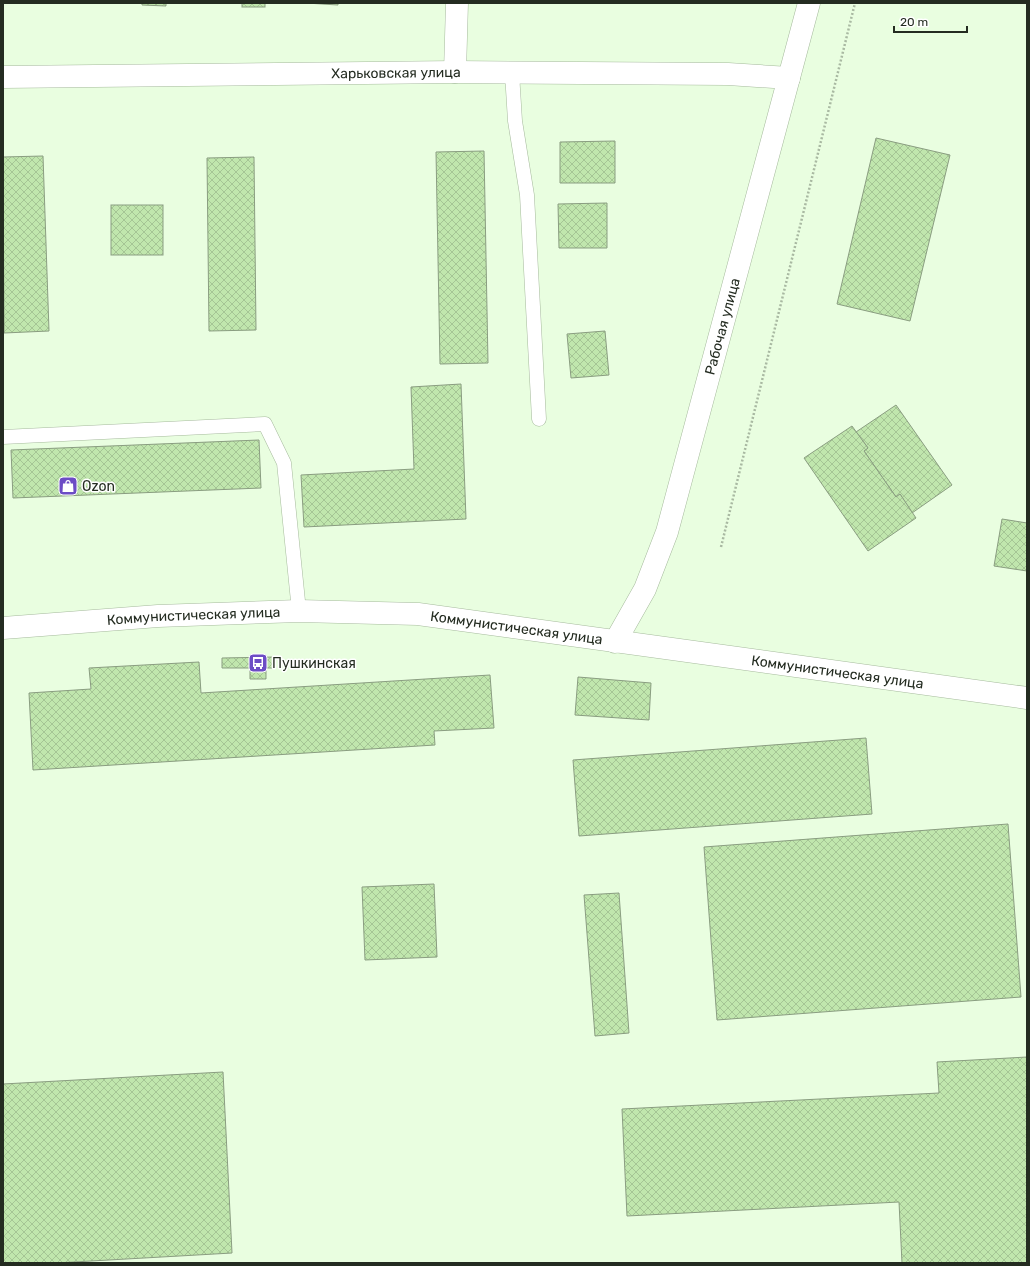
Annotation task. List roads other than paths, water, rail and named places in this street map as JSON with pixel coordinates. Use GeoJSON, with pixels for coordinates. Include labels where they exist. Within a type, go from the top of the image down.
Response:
{"type":"FeatureCollection","features":[{"type":"Feature","properties":{"kind":"street"},"geometry":{"type":"LineString","coordinates":[[455,72],[457,3]]}},
{"type":"Feature","properties":{"kind":"street","name":"Рабочая улица"},"geometry":{"type":"LineString","coordinates":[[615,642],[645,589],[667,532],[809,3]]}},
{"type":"Feature","properties":{"kind":"street","name":"Харьковская улица"},"geometry":{"type":"LineString","coordinates":[[3,77],[512,72],[728,74],[789,78]]}},
{"type":"Feature","properties":{"kind":"street","name":"Коммунистическая улица"},"geometry":{"type":"LineString","coordinates":[[3,628],[158,616],[299,612],[418,614],[1027,698]]}},
{"type":"Feature","properties":{"kind":"lane"},"geometry":{"type":"LineString","coordinates":[[512,72],[514,121],[527,194],[539,419]]}},
{"type":"Feature","properties":{"kind":"lane"},"geometry":{"type":"LineString","coordinates":[[3,437],[265,424],[284,463],[299,612]]}},
{"type":"Feature","properties":{"kind":"place","name":"Ozon"},"geometry":{"type":"Point","coordinates":[68,486]}},
{"type":"Feature","properties":{"kind":"place","name":"Пушкинская"},"geometry":{"type":"Point","coordinates":[258,663]}}]}
